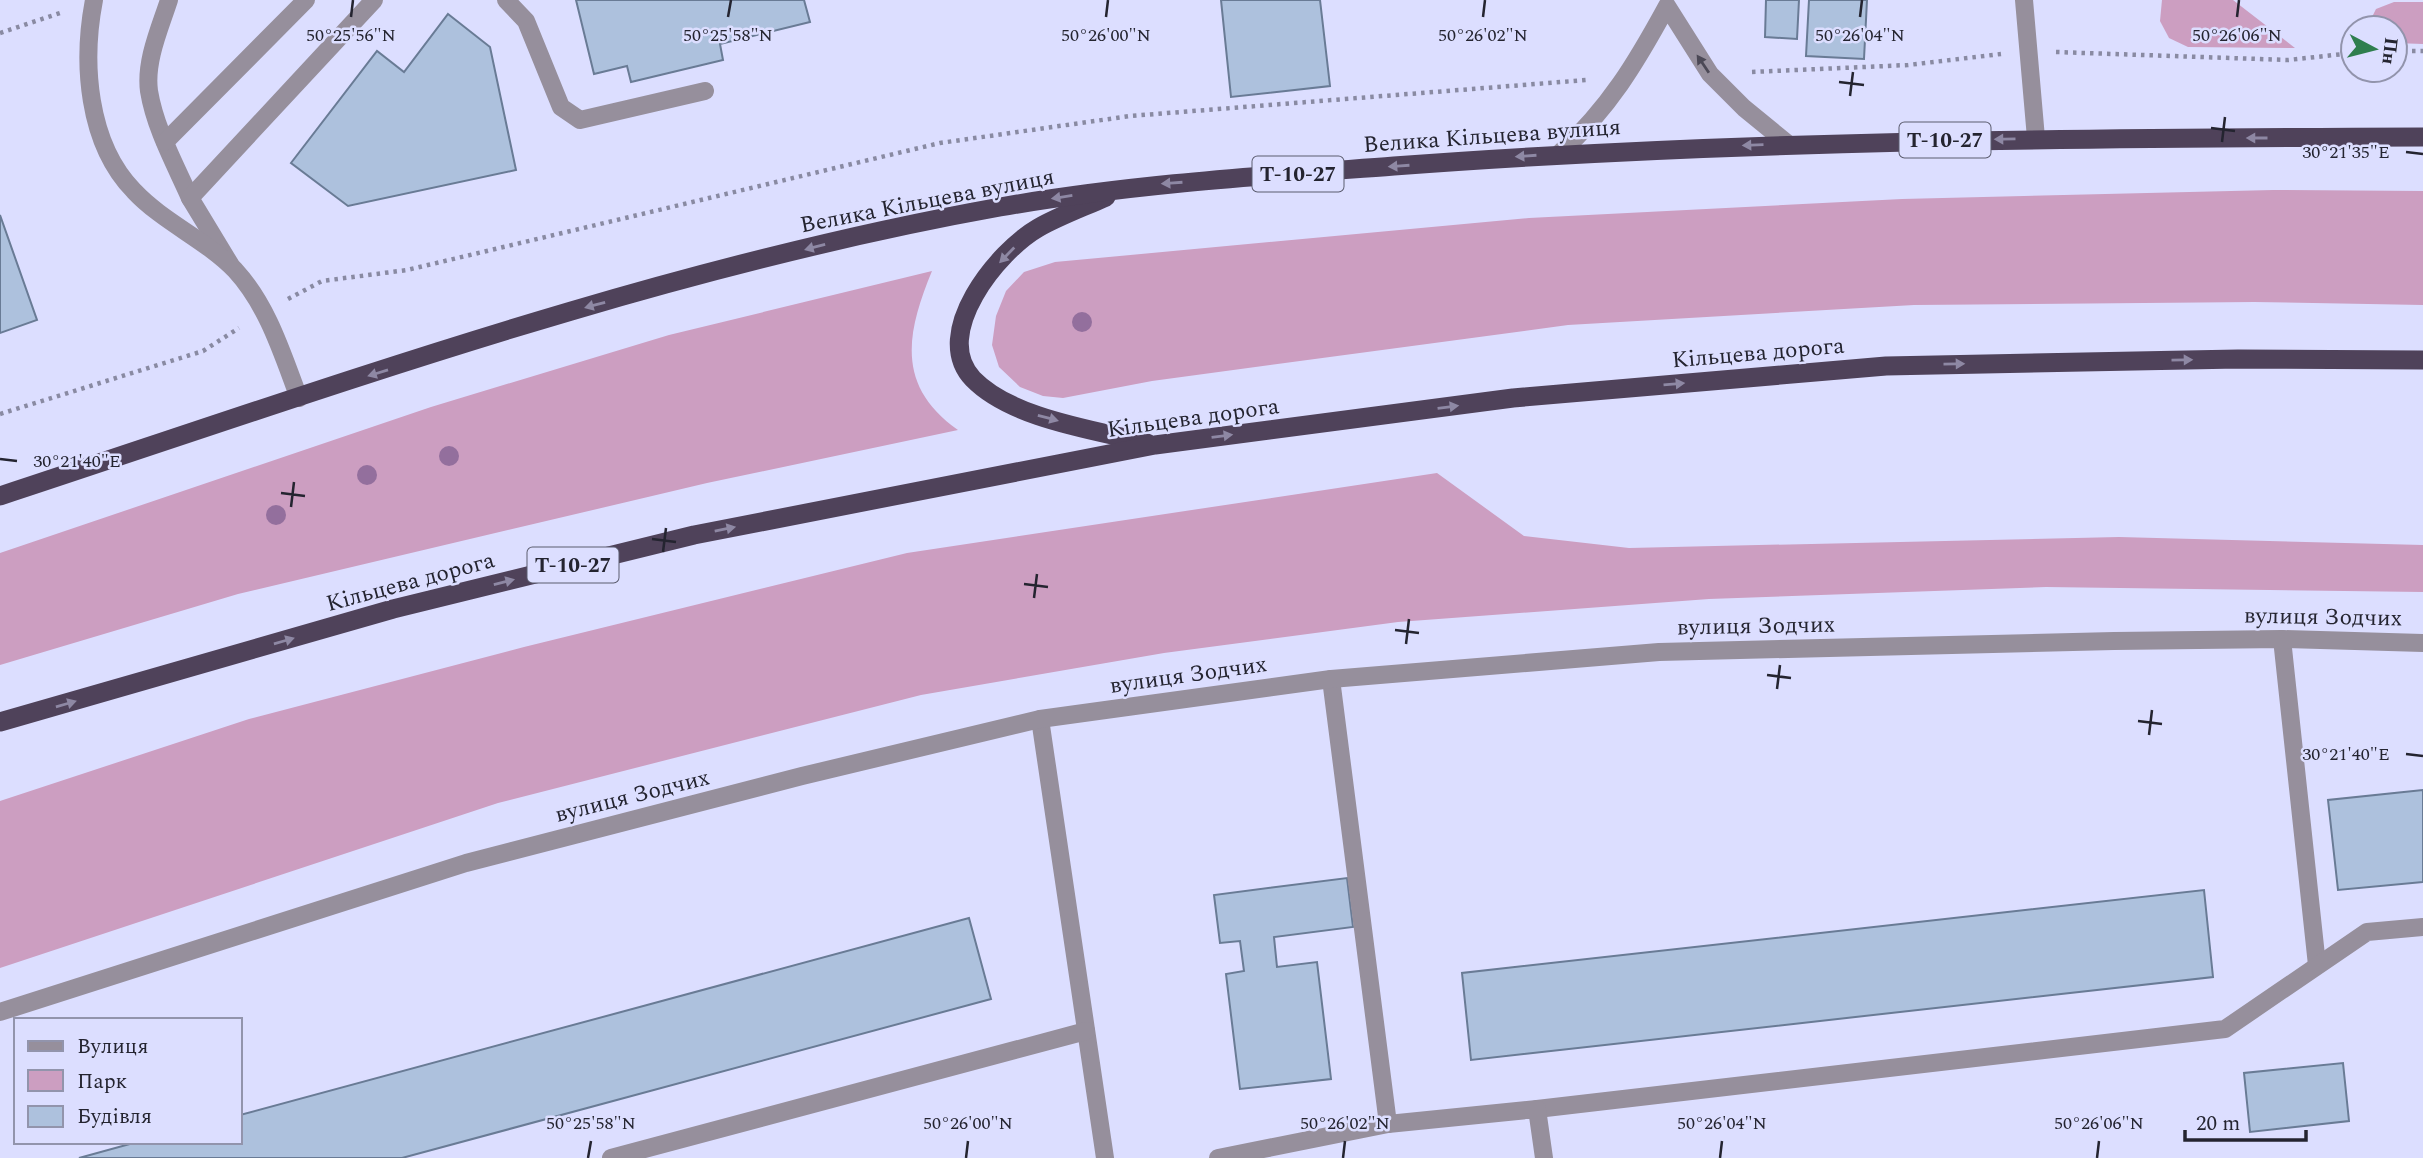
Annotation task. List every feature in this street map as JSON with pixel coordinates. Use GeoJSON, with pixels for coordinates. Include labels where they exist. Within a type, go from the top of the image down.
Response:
{"type":"FeatureCollection","features":[{"type":"Feature","properties":{"kind":"highway","name":"Велика Кільцева вулиця"},"geometry":{"type":"LineString","coordinates":[[0,496],[588,307],[848,238],[999,207],[1129,187],[1560,153],[1788,144],[2036,138],[2423,137]]}},
{"type":"Feature","properties":{"kind":"highway"},"geometry":{"type":"LineString","coordinates":[[1129,187],[1037,229],[1010,251],[981,284],[963,316],[958,340],[962,360],[971,378],[996,397],[1040,416],[1155,445]]}},
{"type":"Feature","properties":{"kind":"highway","name":"Кільцева дорога"},"geometry":{"type":"LineString","coordinates":[[0,722],[393,610],[694,535],[1155,445],[1513,398],[1886,366],[2238,359],[2423,360]]}},
{"type":"Feature","properties":{"kind":"street"},"geometry":{"type":"LineString","coordinates":[[169,0],[152,56],[149,89],[165,142],[190,198],[234,270],[266,311],[299,398]]}},
{"type":"Feature","properties":{"kind":"street"},"geometry":{"type":"LineString","coordinates":[[165,142],[306,0]]}},
{"type":"Feature","properties":{"kind":"street"},"geometry":{"type":"LineString","coordinates":[[190,198],[374,0]]}},
{"type":"Feature","properties":{"kind":"street"},"geometry":{"type":"LineString","coordinates":[[506,0],[526,22],[561,107],[580,120],[705,91]]}},
{"type":"Feature","properties":{"kind":"street"},"geometry":{"type":"LineString","coordinates":[[2024,0],[2036,138]]}},
{"type":"Feature","properties":{"kind":"street"},"geometry":{"type":"LineString","coordinates":[[94,1],[88,45],[88,91],[106,149],[133,191],[234,270]]}},
{"type":"Feature","properties":{"kind":"street"},"geometry":{"type":"LineString","coordinates":[[1667,3],[1710,75],[1744,108],[1788,144]]}},
{"type":"Feature","properties":{"kind":"street"},"geometry":{"type":"LineString","coordinates":[[1560,153],[1593,123],[1628,77],[1667,3]]}},
{"type":"Feature","properties":{"kind":"street"},"geometry":{"type":"LineString","coordinates":[[2282,639],[2317,965]]}},
{"type":"Feature","properties":{"kind":"street","name":"вулиця Зодчих"},"geometry":{"type":"LineString","coordinates":[[0,1012],[466,863],[802,776],[1040,719],[1331,679],[1659,652],[2282,639],[2423,643]]}},
{"type":"Feature","properties":{"kind":"street"},"geometry":{"type":"LineString","coordinates":[[1331,679],[1388,1124]]}},
{"type":"Feature","properties":{"kind":"street"},"geometry":{"type":"LineString","coordinates":[[1040,719],[1105,1158]]}},
{"type":"Feature","properties":{"kind":"street"},"geometry":{"type":"LineString","coordinates":[[1218,1158],[1388,1124],[1537,1110],[2225,1029],[2367,932],[2423,927]]}},
{"type":"Feature","properties":{"kind":"street"},"geometry":{"type":"LineString","coordinates":[[611,1158],[1086,1031]]}},
{"type":"Feature","properties":{"kind":"street"},"geometry":{"type":"LineString","coordinates":[[1537,1110],[1544,1158]]}},
{"type":"Feature","properties":{"kind":"path"},"geometry":{"type":"LineString","coordinates":[[0,33],[94,1]]}},
{"type":"Feature","properties":{"kind":"green space"},"geometry":{"type":"Polygon","coordinates":[[[2162,0],[2233,0],[2295,48],[2188,47],[2169,38],[2160,21],[2162,0]]]}},
{"type":"Feature","properties":{"kind":"green space"},"geometry":{"type":"Polygon","coordinates":[[[2394,2],[2423,2],[2423,44],[2409,44],[2409,14],[2374,14],[2376,9],[2394,2]]]}},
{"type":"Feature","properties":{"kind":"green space"},"geometry":{"type":"Polygon","coordinates":[[[2273,190],[2423,191],[2423,305],[2254,302],[1914,305],[1568,325],[1152,381],[1063,398],[1043,396],[1020,387],[999,367],[992,345],[996,316],[1006,291],[1024,272],[1055,262],[1529,218],[1902,199],[2273,190]]]}},
{"type":"Feature","properties":{"kind":"green space"},"geometry":{"type":"Polygon","coordinates":[[[932,271],[916,316],[912,358],[924,395],[938,413],[958,430],[707,483],[238,594],[0,665],[0,553],[431,407],[669,335],[932,271]]]}},
{"type":"Feature","properties":{"kind":"green space"},"geometry":{"type":"Polygon","coordinates":[[[1437,473],[1524,536],[1629,548],[2119,537],[2423,545],[2423,592],[2046,587],[1709,599],[1398,622],[1164,653],[921,695],[498,803],[0,968],[0,801],[249,719],[524,647],[907,553],[1437,473]]]}},
{"type":"Feature","properties":{"kind":"building"},"geometry":{"type":"Polygon","coordinates":[[[576,0],[804,0],[810,22],[720,44],[723,60],[631,82],[627,66],[594,74],[576,0]]]}},
{"type":"Feature","properties":{"kind":"building"},"geometry":{"type":"Polygon","coordinates":[[[1221,0],[1320,0],[1330,86],[1231,97],[1221,0]]]}},
{"type":"Feature","properties":{"kind":"building"},"geometry":{"type":"Polygon","coordinates":[[[1766,0],[1799,0],[1797,39],[1765,37],[1766,0]]]}},
{"type":"Feature","properties":{"kind":"building"},"geometry":{"type":"Polygon","coordinates":[[[1809,0],[1867,0],[1864,59],[1806,56],[1809,0]]]}},
{"type":"Feature","properties":{"kind":"building"},"geometry":{"type":"Polygon","coordinates":[[[448,14],[490,47],[516,170],[348,206],[291,163],[377,51],[404,72],[448,14]]]}},
{"type":"Feature","properties":{"kind":"building"},"geometry":{"type":"Polygon","coordinates":[[[0,215],[37,320],[0,333],[0,215]]]}},
{"type":"Feature","properties":{"kind":"building"},"geometry":{"type":"Polygon","coordinates":[[[2423,790],[2423,882],[2338,890],[2328,800],[2423,790]]]}},
{"type":"Feature","properties":{"kind":"building"},"geometry":{"type":"Polygon","coordinates":[[[1347,878],[1353,927],[1274,937],[1277,967],[1317,962],[1331,1079],[1240,1089],[1226,974],[1244,971],[1240,941],[1220,943],[1214,895],[1347,878]]]}},
{"type":"Feature","properties":{"kind":"building"},"geometry":{"type":"Polygon","coordinates":[[[2204,890],[2213,977],[1471,1060],[1462,973],[2204,890]]]}},
{"type":"Feature","properties":{"kind":"building"},"geometry":{"type":"Polygon","coordinates":[[[969,918],[991,999],[402,1158],[79,1158],[130,1144],[242,1144],[242,1114],[969,918]]]}},
{"type":"Feature","properties":{"kind":"building"},"geometry":{"type":"Polygon","coordinates":[[[2343,1063],[2349,1121],[2250,1132],[2244,1073],[2343,1063]]]}}]}
